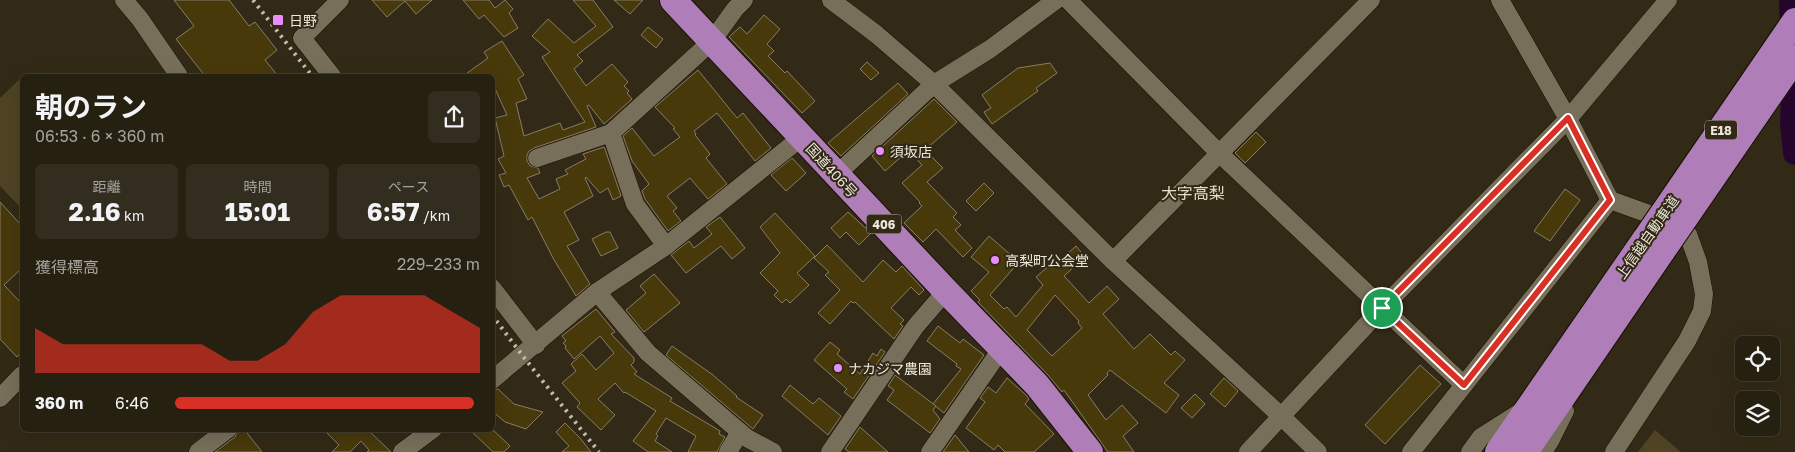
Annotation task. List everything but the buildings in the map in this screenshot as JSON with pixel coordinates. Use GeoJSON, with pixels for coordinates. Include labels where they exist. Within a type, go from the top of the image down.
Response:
{"type":"FeatureCollection","features":[{"type":"Feature","properties":{"kind":"highway","name":"国道406号"},"geometry":{"type":"LineString","coordinates":[[674,0],[946,292],[1037,384],[1080,448]]}},
{"type":"Feature","properties":{"kind":"highway","name":"上信越自動車道"},"geometry":{"type":"LineString","coordinates":[[1525,452],[1595,350],[1655,244],[1795,21]]}},
{"type":"Feature","properties":{"kind":"highway","name":"上信越自動車道"},"geometry":{"type":"LineString","coordinates":[[1498,452],[1530,406],[1795,58]]}},
{"type":"Feature","properties":{"kind":"street"},"geometry":{"type":"LineString","coordinates":[[124,0],[140,19],[178,74]]}},
{"type":"Feature","properties":{"kind":"street"},"geometry":{"type":"LineString","coordinates":[[330,74],[302,38],[340,0]]}},
{"type":"Feature","properties":{"kind":"street"},"geometry":{"type":"LineString","coordinates":[[537,158],[611,133],[712,41],[735,9],[744,0]]}},
{"type":"Feature","properties":{"kind":"street"},"geometry":{"type":"LineString","coordinates":[[831,0],[876,34],[934,84],[1113,261],[1318,452]]}},
{"type":"Feature","properties":{"kind":"street"},"geometry":{"type":"LineString","coordinates":[[837,174],[934,84],[990,49],[1056,0]]}},
{"type":"Feature","properties":{"kind":"street"},"geometry":{"type":"LineString","coordinates":[[1068,0],[1219,153],[1464,385]]}},
{"type":"Feature","properties":{"kind":"street"},"geometry":{"type":"LineString","coordinates":[[1113,261],[1371,0]]}},
{"type":"Feature","properties":{"kind":"street"},"geometry":{"type":"LineString","coordinates":[[1500,0],[1568,118],[1610,200],[1660,218],[1688,234],[1698,262],[1704,294],[1702,311],[1687,341],[1614,452]]}},
{"type":"Feature","properties":{"kind":"street"},"geometry":{"type":"LineString","coordinates":[[1248,452],[1382,308],[1568,118],[1668,0]]}},
{"type":"Feature","properties":{"kind":"street"},"geometry":{"type":"LineString","coordinates":[[611,133],[635,204],[666,246]]}},
{"type":"Feature","properties":{"kind":"street"},"geometry":{"type":"LineString","coordinates":[[495,378],[597,292],[666,246],[802,137]]}},
{"type":"Feature","properties":{"kind":"street"},"geometry":{"type":"LineString","coordinates":[[1411,452],[1610,200]]}},
{"type":"Feature","properties":{"kind":"street"},"geometry":{"type":"LineString","coordinates":[[495,292],[536,345]]}},
{"type":"Feature","properties":{"kind":"street"},"geometry":{"type":"LineString","coordinates":[[597,292],[648,353],[747,438],[773,452]]}},
{"type":"Feature","properties":{"kind":"street"},"geometry":{"type":"LineString","coordinates":[[830,452],[915,327],[946,292]]}},
{"type":"Feature","properties":{"kind":"street"},"geometry":{"type":"LineString","coordinates":[[930,452],[1002,348]]}},
{"type":"Feature","properties":{"kind":"street"},"geometry":{"type":"LineString","coordinates":[[1543,452],[1595,350]]}},
{"type":"Feature","properties":{"kind":"street"},"geometry":{"type":"LineString","coordinates":[[0,398],[20,377]]}},
{"type":"Feature","properties":{"kind":"street"},"geometry":{"type":"LineString","coordinates":[[1470,452],[1481,437],[1530,406]]}},
{"type":"Feature","properties":{"kind":"street"},"geometry":{"type":"LineString","coordinates":[[198,452],[224,432]]}},
{"type":"Feature","properties":{"kind":"street"},"geometry":{"type":"LineString","coordinates":[[728,452],[740,432]]}},
{"type":"Feature","properties":{"kind":"street"},"geometry":{"type":"LineString","coordinates":[[402,452],[426,437]]}},
{"type":"Feature","properties":{"kind":"shaded area"},"geometry":{"type":"Polygon","coordinates":[[[20,79],[20,207],[0,186],[0,98],[20,79]]]}},
{"type":"Feature","properties":{"kind":"shaded area"},"geometry":{"type":"Polygon","coordinates":[[[1655,430],[1681,452],[1638,452],[1655,430]]]}},
{"type":"Feature","properties":{"kind":"waterway"},"geometry":{"type":"LineString","coordinates":[[1791,0],[1794,79],[1792,123],[1795,153]]}},
{"type":"Feature","properties":{"kind":"railway"},"geometry":{"type":"LineString","coordinates":[[253,0],[310,74]]}},
{"type":"Feature","properties":{"kind":"railway"},"geometry":{"type":"LineString","coordinates":[[495,319],[599,452]]}},
{"type":"Feature","properties":{"kind":"place","name":"日野"},"geometry":{"type":"Point","coordinates":[278,20]}},
{"type":"Feature","properties":{"kind":"place","name":"須坂店"},"geometry":{"type":"Point","coordinates":[880,151]}},
{"type":"Feature","properties":{"kind":"place","name":"高梨町公会堂"},"geometry":{"type":"Point","coordinates":[995,260]}},
{"type":"Feature","properties":{"kind":"place","name":"ナカジマ農園"},"geometry":{"type":"Point","coordinates":[838,368]}},
{"type":"Feature","properties":{"kind":"district","name":"大字高梨"},"geometry":{"type":"Point","coordinates":[1193,193]}},
{"type":"Feature","properties":{"kind":"route"},"geometry":{"type":"LineString","coordinates":[[1568,118],[1610,200],[1464,385],[1382,308],[1568,118]]}}]}
